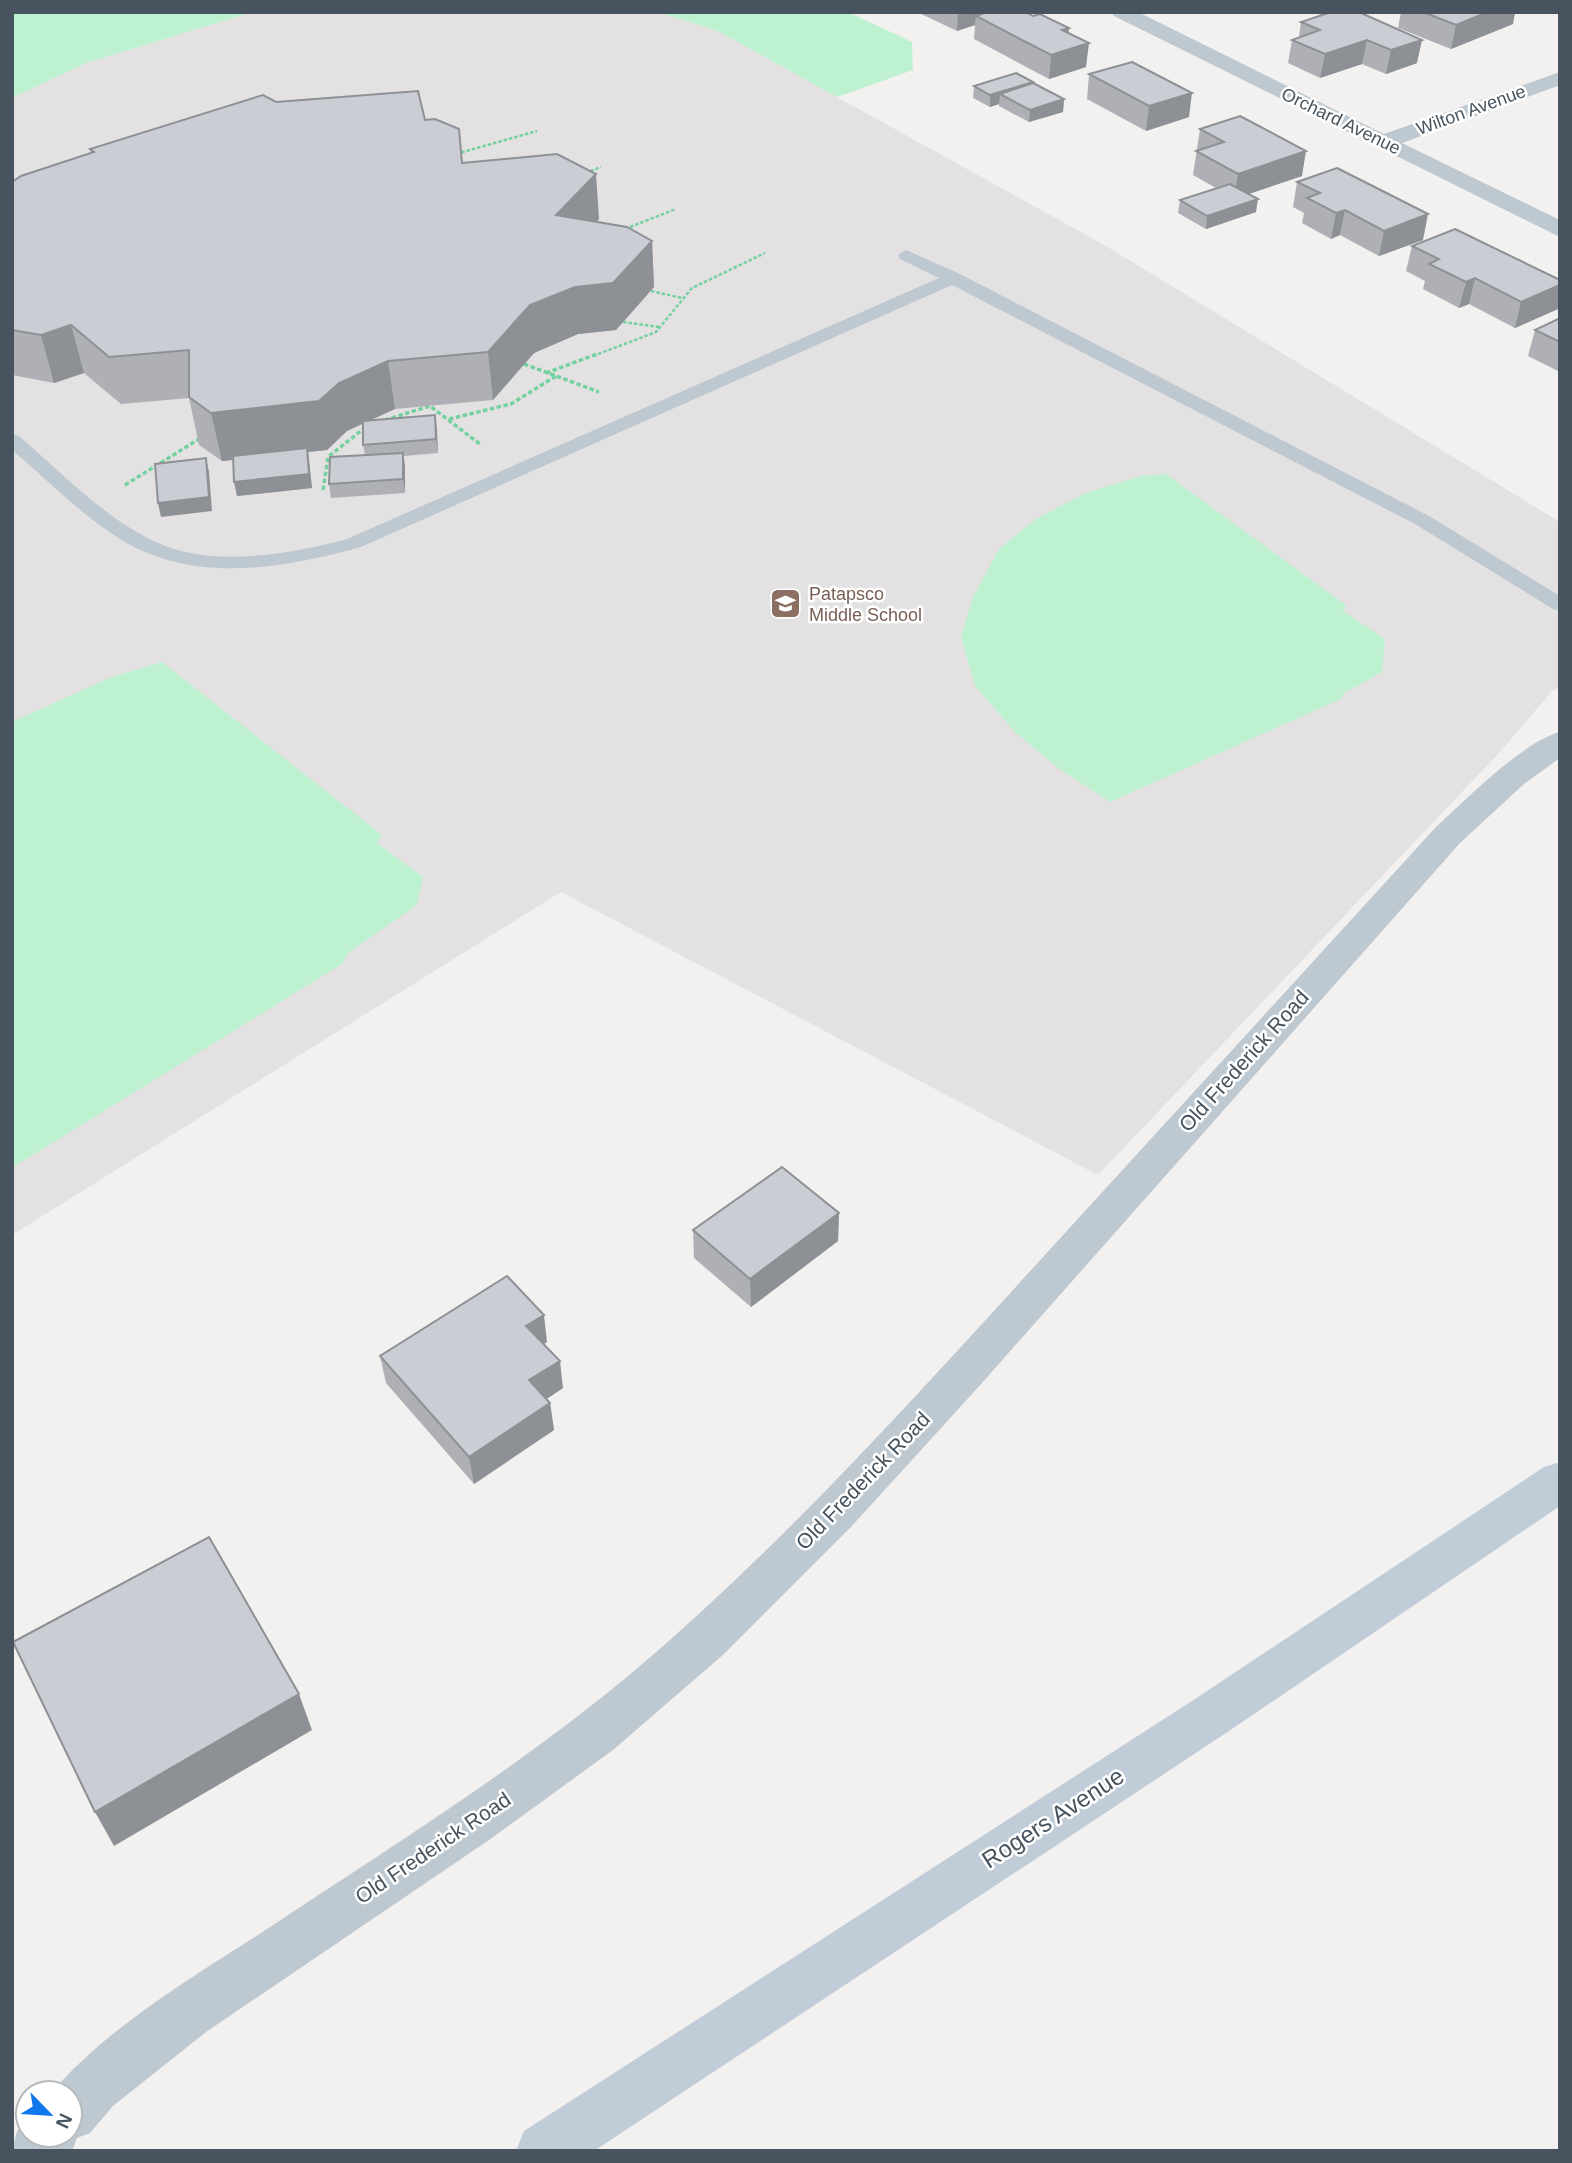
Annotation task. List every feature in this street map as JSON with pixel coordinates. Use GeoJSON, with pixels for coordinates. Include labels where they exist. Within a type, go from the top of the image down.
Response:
{"type":"FeatureCollection","features":[{"type":"Feature","properties":{"kind":"main road","name":"Rogers Avenue"},"geometry":{"type":"LineString","coordinates":[[544,2151],[1212,1715],[1560,1481]]}},
{"type":"Feature","properties":{"kind":"street","name":"Orchard Avenue"},"geometry":{"type":"LineString","coordinates":[[1121,12],[1560,230]]}},
{"type":"Feature","properties":{"kind":"street","name":"Wilton Avenue"},"geometry":{"type":"LineString","coordinates":[[1383,142],[1560,78]]}},
{"type":"Feature","properties":{"kind":"street","name":"Old Frederick Road"},"geometry":{"type":"LineString","coordinates":[[84,2097],[93,2086],[187,2013],[471,1823],[596,1734],[707,1639],[834,1514],[967,1370],[1448,835],[1513,776],[1560,742]]}},
{"type":"Feature","properties":{"kind":"lane"},"geometry":{"type":"LineString","coordinates":[[906,255],[1422,520],[1560,605]]}},
{"type":"Feature","properties":{"kind":"lane"},"geometry":{"type":"LineString","coordinates":[[12,440],[111,522],[149,547],[184,557],[265,564],[307,556],[354,542],[954,278]]}},
{"type":"Feature","properties":{"kind":"path"},"geometry":{"type":"LineString","coordinates":[[451,156],[537,131]]}},
{"type":"Feature","properties":{"kind":"path"},"geometry":{"type":"LineString","coordinates":[[577,176],[601,167]]}},
{"type":"Feature","properties":{"kind":"path"},"geometry":{"type":"LineString","coordinates":[[617,232],[676,209]]}},
{"type":"Feature","properties":{"kind":"path"},"geometry":{"type":"LineString","coordinates":[[546,373],[656,332],[692,288],[765,253]]}},
{"type":"Feature","properties":{"kind":"path"},"geometry":{"type":"LineString","coordinates":[[651,291],[682,298]]}},
{"type":"Feature","properties":{"kind":"path"},"geometry":{"type":"LineString","coordinates":[[623,322],[659,327]]}},
{"type":"Feature","properties":{"kind":"path"},"geometry":{"type":"LineString","coordinates":[[524,364],[650,412]]}},
{"type":"Feature","properties":{"kind":"path"},"geometry":{"type":"LineString","coordinates":[[449,420],[511,404],[556,376]]}},
{"type":"Feature","properties":{"kind":"path"},"geometry":{"type":"LineString","coordinates":[[384,421],[430,406],[516,471]]}},
{"type":"Feature","properties":{"kind":"path"},"geometry":{"type":"LineString","coordinates":[[323,490],[328,457],[362,428],[373,424]]}},
{"type":"Feature","properties":{"kind":"path"},"geometry":{"type":"LineString","coordinates":[[91,505],[199,439]]}},
{"type":"Feature","properties":{"kind":"shaded area","name":"Patapsco Middle School"},"geometry":{"type":"Polygon","coordinates":[[[253,12],[658,12],[718,31],[1106,246],[1560,522],[1560,687],[1552,691],[1499,753],[1098,1175],[561,892],[12,1235],[12,98],[86,63],[253,12]]]}},
{"type":"Feature","properties":{"kind":"green space"},"geometry":{"type":"Polygon","coordinates":[[[12,12],[253,12],[86,63],[12,98],[12,12]]]}},
{"type":"Feature","properties":{"kind":"green space"},"geometry":{"type":"Polygon","coordinates":[[[658,12],[848,12],[912,42],[913,70],[837,97],[718,31],[658,12]]]}},
{"type":"Feature","properties":{"kind":"green space"},"geometry":{"type":"Polygon","coordinates":[[[1166,474],[1346,605],[1343,611],[1385,639],[1382,672],[1344,693],[1341,699],[1110,802],[1058,768],[1016,733],[975,686],[961,637],[972,599],[999,549],[1036,519],[1086,493],[1141,476],[1166,474]]]}},
{"type":"Feature","properties":{"kind":"green space"},"geometry":{"type":"Polygon","coordinates":[[[162,662],[382,835],[377,843],[423,877],[417,905],[348,953],[342,964],[12,1168],[12,722],[109,678],[162,662]]]}},
{"type":"Feature","properties":{"kind":"building"},"geometry":{"type":"Polygon","coordinates":[[[987,12],[1026,12],[1033,16],[1040,14],[1069,28],[1062,30],[1089,43],[1051,55],[976,16],[987,12]]]}},
{"type":"Feature","properties":{"kind":"building"},"geometry":{"type":"Polygon","coordinates":[[[1331,12],[1359,12],[1422,40],[1391,50],[1367,40],[1325,54],[1292,40],[1320,30],[1301,22],[1331,12]]]}},
{"type":"Feature","properties":{"kind":"building"},"geometry":{"type":"Polygon","coordinates":[[[1423,12],[1488,12],[1456,25],[1423,12]]]}},
{"type":"Feature","properties":{"kind":"building"},"geometry":{"type":"Polygon","coordinates":[[[1132,62],[1192,93],[1149,106],[1089,74],[1132,62]]]}},
{"type":"Feature","properties":{"kind":"building"},"geometry":{"type":"Polygon","coordinates":[[[1016,73],[1033,82],[990,95],[974,86],[1016,73]]]}},
{"type":"Feature","properties":{"kind":"building"},"geometry":{"type":"Polygon","coordinates":[[[1033,83],[1064,99],[1030,110],[1000,94],[1033,83]]]}},
{"type":"Feature","properties":{"kind":"building"},"geometry":{"type":"Polygon","coordinates":[[[418,91],[425,120],[435,119],[459,129],[462,163],[557,154],[596,174],[556,215],[627,227],[652,241],[613,283],[575,287],[530,305],[488,352],[388,361],[339,383],[319,401],[211,413],[189,397],[189,350],[109,357],[71,325],[41,335],[12,330],[12,182],[21,176],[94,152],[90,149],[263,95],[276,102],[418,91]]]}},
{"type":"Feature","properties":{"kind":"building"},"geometry":{"type":"Polygon","coordinates":[[[1240,116],[1306,151],[1238,174],[1196,151],[1224,142],[1200,129],[1240,116]]]}},
{"type":"Feature","properties":{"kind":"building"},"geometry":{"type":"Polygon","coordinates":[[[1337,168],[1428,214],[1384,231],[1345,210],[1336,213],[1307,198],[1320,193],[1297,182],[1337,168]]]}},
{"type":"Feature","properties":{"kind":"building"},"geometry":{"type":"Polygon","coordinates":[[[1230,184],[1258,199],[1207,216],[1180,200],[1230,184]]]}},
{"type":"Feature","properties":{"kind":"building"},"geometry":{"type":"Polygon","coordinates":[[[1455,229],[1560,280],[1560,285],[1521,302],[1475,278],[1466,282],[1429,264],[1439,259],[1412,246],[1455,229]]]}},
{"type":"Feature","properties":{"kind":"building"},"geometry":{"type":"Polygon","coordinates":[[[1560,318],[1560,342],[1535,330],[1560,318]]]}},
{"type":"Feature","properties":{"kind":"building"},"geometry":{"type":"Polygon","coordinates":[[[435,415],[436,439],[363,445],[363,421],[435,415]]]}},
{"type":"Feature","properties":{"kind":"building"},"geometry":{"type":"Polygon","coordinates":[[[307,448],[309,474],[234,482],[233,456],[307,448]]]}},
{"type":"Feature","properties":{"kind":"building"},"geometry":{"type":"Polygon","coordinates":[[[403,453],[403,479],[329,484],[330,457],[403,453]]]}},
{"type":"Feature","properties":{"kind":"building"},"geometry":{"type":"Polygon","coordinates":[[[206,458],[209,497],[158,503],[155,464],[206,458]]]}},
{"type":"Feature","properties":{"kind":"building"},"geometry":{"type":"Polygon","coordinates":[[[782,1167],[839,1213],[750,1279],[693,1230],[782,1167]]]}},
{"type":"Feature","properties":{"kind":"building"},"geometry":{"type":"Polygon","coordinates":[[[507,1276],[544,1315],[526,1326],[560,1361],[529,1380],[550,1403],[469,1457],[380,1356],[507,1276]]]}},
{"type":"Feature","properties":{"kind":"building"},"geometry":{"type":"Polygon","coordinates":[[[209,1537],[299,1694],[95,1812],[13,1642],[209,1537]]]}},
{"type":"Feature","properties":{"kind":"place","name":"Patapsco Middle School"},"geometry":{"type":"Point","coordinates":[786,604]}}]}
